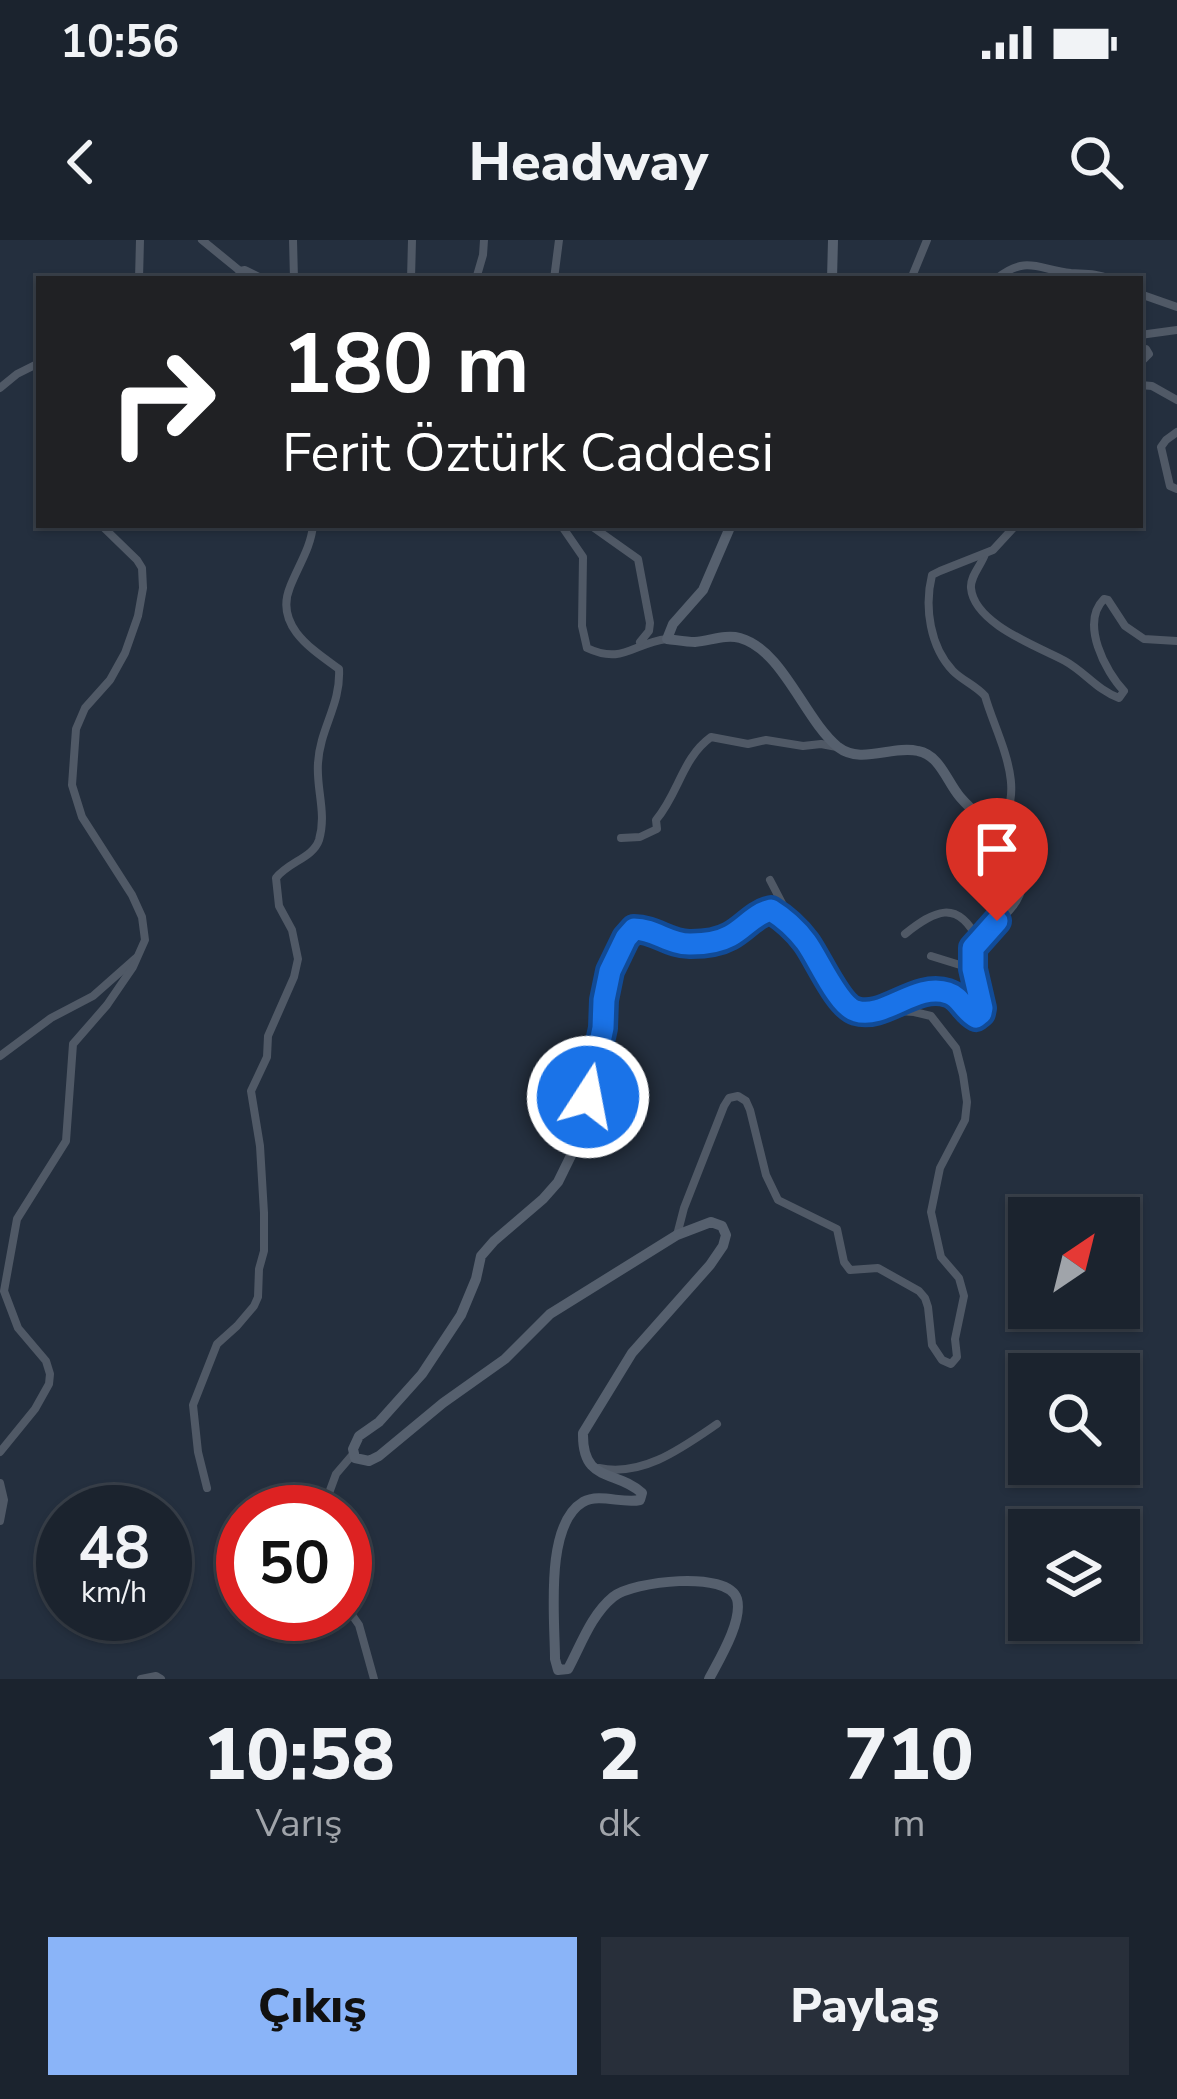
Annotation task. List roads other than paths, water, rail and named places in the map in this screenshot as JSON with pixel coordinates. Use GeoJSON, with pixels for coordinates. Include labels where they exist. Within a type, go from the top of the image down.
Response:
{"type":"FeatureCollection","features":[{"type":"Feature","properties":{"kind":"main road"},"geometry":{"type":"LineString","coordinates":[[832,276],[833,240]]}},
{"type":"Feature","properties":{"kind":"main road"},"geometry":{"type":"LineString","coordinates":[[709,1679],[727,1646],[738,1610],[732,1591],[712,1583],[650,1582],[628,1588],[612,1598],[588,1628],[568,1669],[558,1670],[558,1539],[570,1514],[586,1500],[633,1502],[642,1496],[638,1487],[591,1467],[583,1448],[584,1433],[632,1353],[723,1246],[727,1235],[722,1226],[711,1222],[676,1234],[550,1314],[505,1359],[379,1456],[362,1461],[355,1458],[353,1449],[359,1436],[379,1422],[422,1374],[461,1315],[481,1256],[558,1182],[587,1123],[610,971],[631,933],[639,928],[678,944],[707,943],[728,938],[771,910],[802,937],[846,1005],[860,1013],[928,992],[945,992],[979,1017],[982,1008],[973,948],[1016,902],[1023,868],[1014,850],[958,795],[929,753],[912,749],[856,755],[839,748],[764,651],[744,639],[726,636],[692,642],[667,639],[673,624],[703,590],[730,528]]}},
{"type":"Feature","properties":{"kind":"street"},"geometry":{"type":"LineString","coordinates":[[139,276],[140,240]]}},
{"type":"Feature","properties":{"kind":"street"},"geometry":{"type":"LineString","coordinates":[[202,240],[239,275]]}},
{"type":"Feature","properties":{"kind":"street"},"geometry":{"type":"LineString","coordinates":[[293,240],[293,276]]}},
{"type":"Feature","properties":{"kind":"street"},"geometry":{"type":"LineString","coordinates":[[411,276],[412,240]]}},
{"type":"Feature","properties":{"kind":"street"},"geometry":{"type":"LineString","coordinates":[[477,276],[484,240]]}},
{"type":"Feature","properties":{"kind":"street"},"geometry":{"type":"LineString","coordinates":[[554,276],[559,240]]}},
{"type":"Feature","properties":{"kind":"street"},"geometry":{"type":"LineString","coordinates":[[912,276],[927,240]]}},
{"type":"Feature","properties":{"kind":"street"},"geometry":{"type":"LineString","coordinates":[[1000,276],[1036,264],[1103,276]]}},
{"type":"Feature","properties":{"kind":"street"},"geometry":{"type":"LineString","coordinates":[[1143,295],[1177,303]]}},
{"type":"Feature","properties":{"kind":"street"},"geometry":{"type":"LineString","coordinates":[[1143,335],[1177,330]]}},
{"type":"Feature","properties":{"kind":"street"},"geometry":{"type":"LineString","coordinates":[[0,388],[36,364]]}},
{"type":"Feature","properties":{"kind":"street"},"geometry":{"type":"LineString","coordinates":[[1143,385],[1177,400]]}},
{"type":"Feature","properties":{"kind":"street"},"geometry":{"type":"LineString","coordinates":[[1177,432],[1161,447],[1170,485],[1177,489]]}},
{"type":"Feature","properties":{"kind":"street"},"geometry":{"type":"LineString","coordinates":[[0,1452],[32,1413],[50,1374],[46,1361],[18,1328],[4,1292],[17,1219],[66,1142],[73,1044],[106,1005],[145,940],[142,916],[122,874],[82,817],[72,785],[76,729],[125,652],[143,588],[142,568],[103,528]]}},
{"type":"Feature","properties":{"kind":"street"},"geometry":{"type":"LineString","coordinates":[[208,1488],[193,1405],[217,1344],[258,1297],[264,1213],[251,1091],[267,1057],[268,1036],[298,959],[292,930],[279,906],[277,878],[318,842],[323,808],[317,778],[320,750],[340,688],[339,670],[303,642],[286,608],[312,528]]}},
{"type":"Feature","properties":{"kind":"street"},"geometry":{"type":"LineString","coordinates":[[563,528],[583,557],[582,626],[587,648],[609,656],[667,639]]}},
{"type":"Feature","properties":{"kind":"street"},"geometry":{"type":"LineString","coordinates":[[594,528],[638,559],[650,622],[644,639],[630,651]]}},
{"type":"Feature","properties":{"kind":"street"},"geometry":{"type":"LineString","coordinates":[[994,830],[1001,825],[1012,796],[1000,740],[985,696],[955,673],[944,657],[932,632],[928,603],[932,575],[985,554],[1013,528]]}},
{"type":"Feature","properties":{"kind":"street"},"geometry":{"type":"LineString","coordinates":[[985,554],[970,582],[980,608],[1005,631],[1070,664],[1109,695],[1119,698],[1124,692],[1112,680],[1098,645],[1094,614],[1100,602],[1108,600],[1125,626],[1144,639],[1177,641]]}},
{"type":"Feature","properties":{"kind":"street"},"geometry":{"type":"LineString","coordinates":[[621,838],[657,830],[656,820],[696,748],[711,737],[748,744],[766,740],[839,748]]}},
{"type":"Feature","properties":{"kind":"street"},"geometry":{"type":"LineString","coordinates":[[770,880],[802,937]]}},
{"type":"Feature","properties":{"kind":"street"},"geometry":{"type":"LineString","coordinates":[[905,934],[934,912],[944,911],[961,919],[978,940]]}},
{"type":"Feature","properties":{"kind":"street"},"geometry":{"type":"LineString","coordinates":[[931,956],[973,969]]}},
{"type":"Feature","properties":{"kind":"street"},"geometry":{"type":"LineString","coordinates":[[0,1056],[51,1018],[93,996],[137,957]]}},
{"type":"Feature","properties":{"kind":"street"},"geometry":{"type":"LineString","coordinates":[[676,1234],[724,1106],[729,1098],[738,1096],[750,1110],[766,1175],[778,1200],[837,1228],[850,1270],[878,1268],[920,1291],[926,1298],[932,1345],[951,1364],[957,1357],[955,1339],[964,1296],[958,1278],[941,1257],[931,1212],[940,1168],[964,1120],[963,1075],[956,1048],[932,1016],[878,1011]]}},
{"type":"Feature","properties":{"kind":"street"},"geometry":{"type":"LineString","coordinates":[[591,1467],[636,1468],[670,1454],[717,1424]]}},
{"type":"Feature","properties":{"kind":"street"},"geometry":{"type":"LineString","coordinates":[[332,1485],[354,1454]]}},
{"type":"Feature","properties":{"kind":"street"},"geometry":{"type":"LineString","coordinates":[[0,1483],[4,1500],[0,1520]]}},
{"type":"Feature","properties":{"kind":"street"},"geometry":{"type":"LineString","coordinates":[[363,1641],[374,1679]]}},
{"type":"Feature","properties":{"kind":"street"},"geometry":{"type":"LineString","coordinates":[[141,1679],[161,1679]]}}]}
